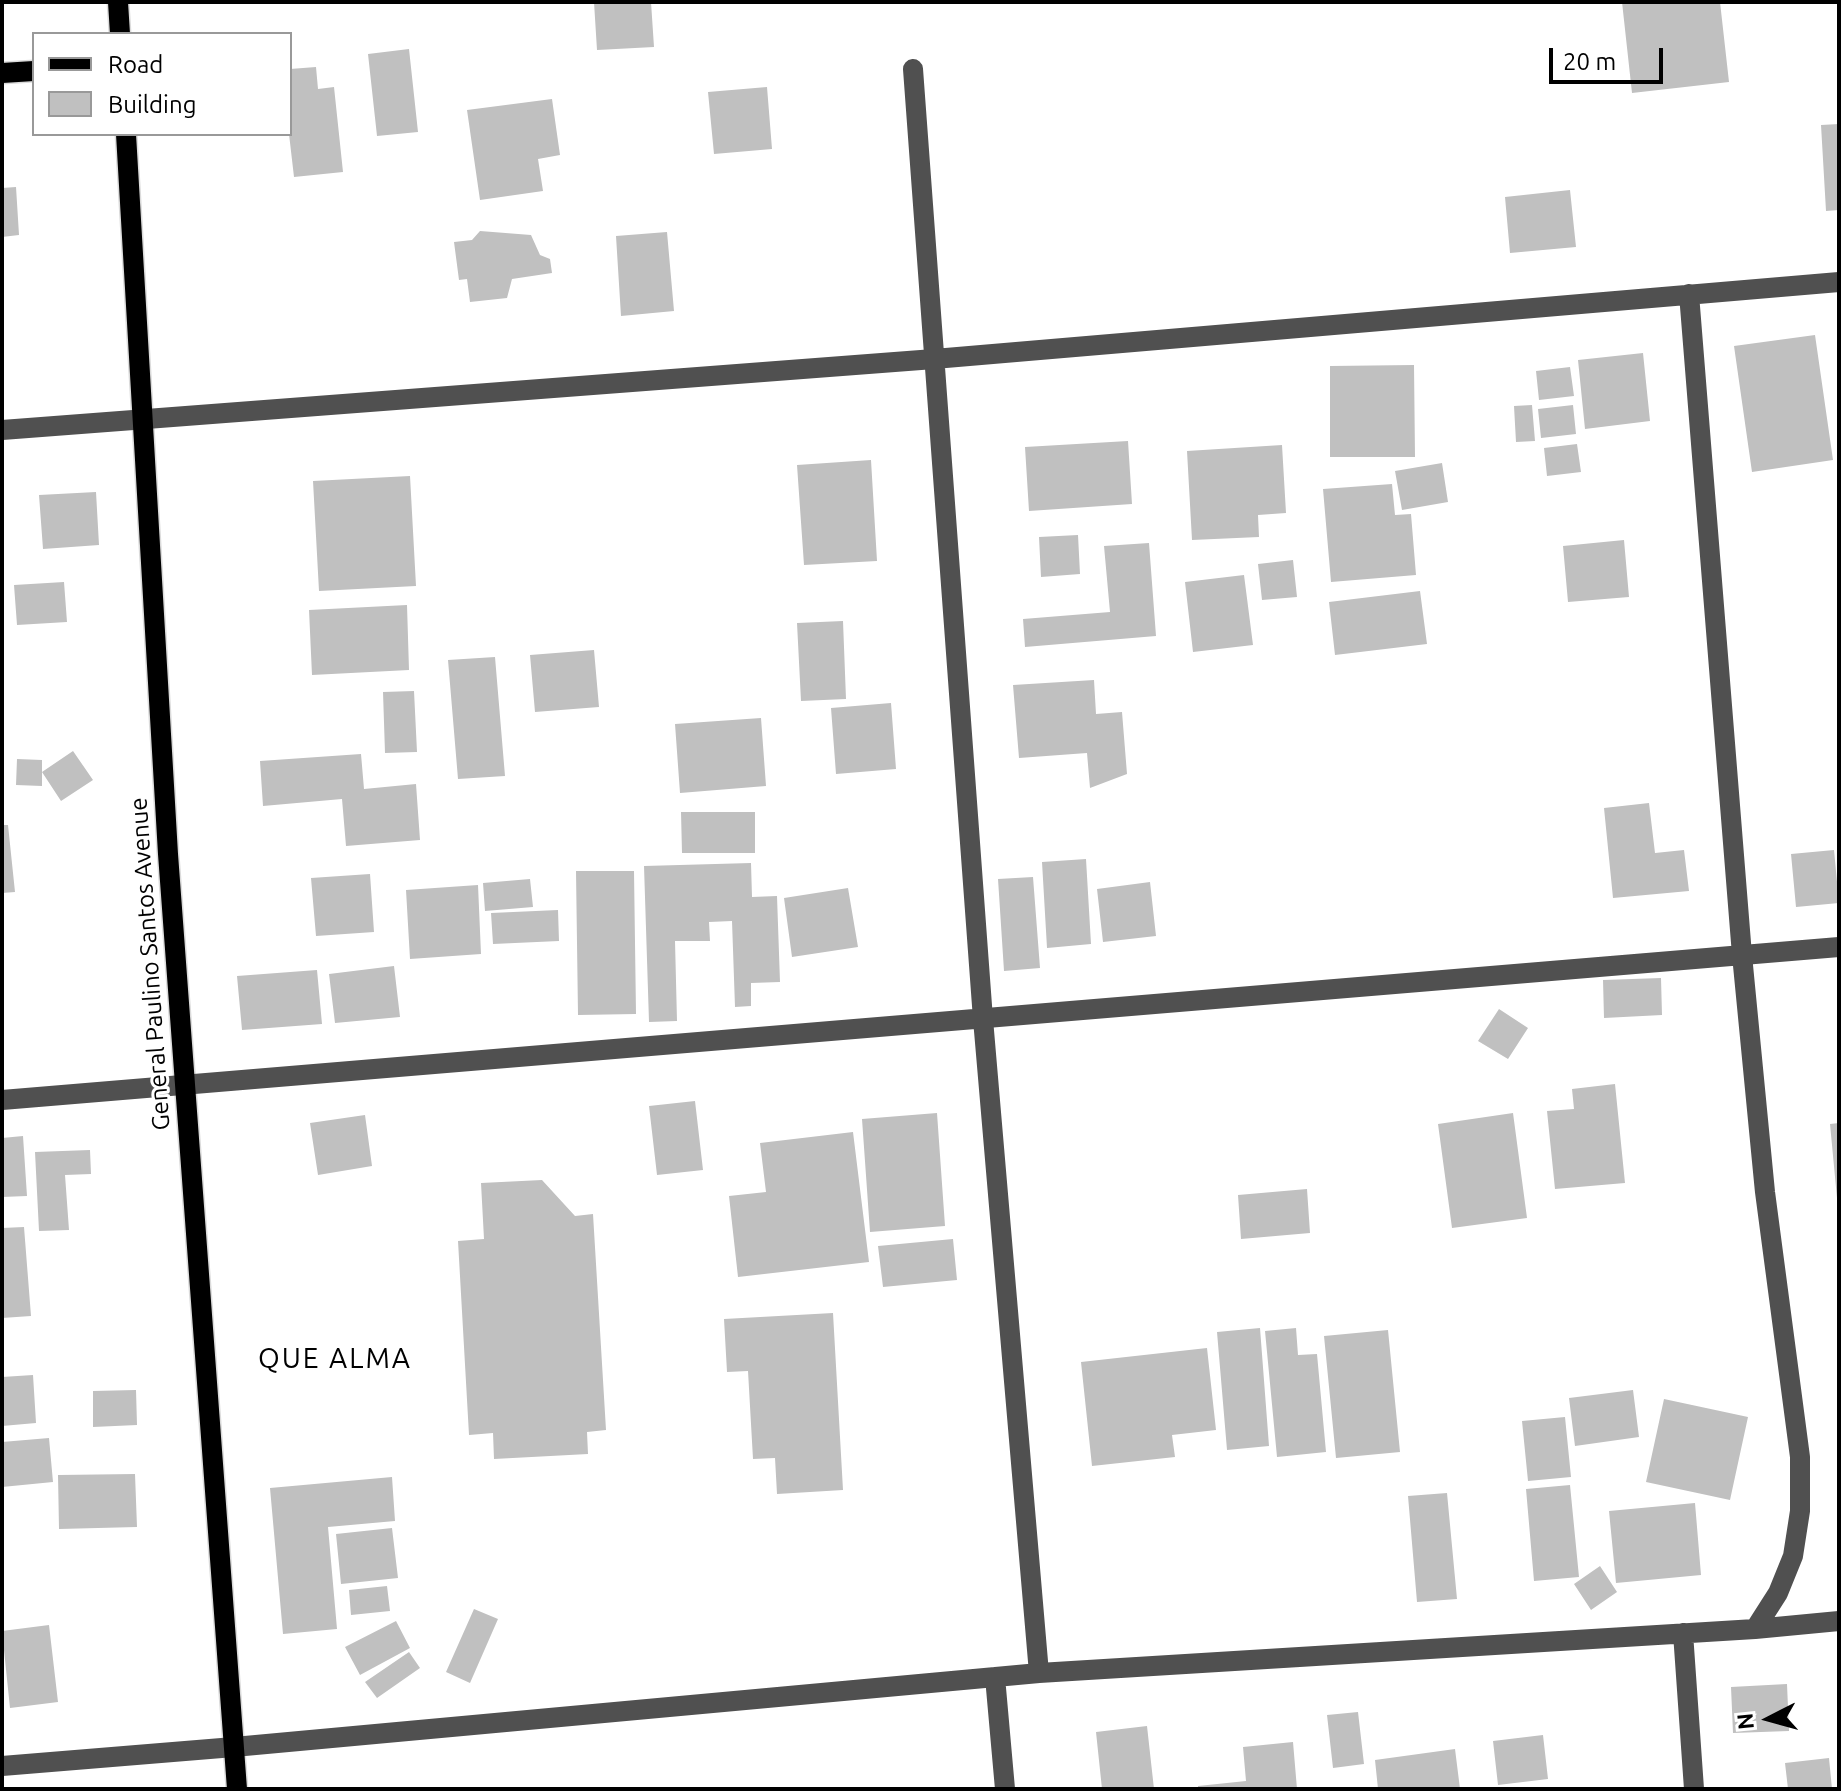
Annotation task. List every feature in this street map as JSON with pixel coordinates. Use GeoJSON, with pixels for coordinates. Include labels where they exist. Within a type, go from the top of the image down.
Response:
{"type":"FeatureCollection","features":[{"type":"Feature","properties":{"kind":"main road"},"geometry":{"type":"LineString","coordinates":[[118,2],[120,32]]}},
{"type":"Feature","properties":{"kind":"main road"},"geometry":{"type":"LineString","coordinates":[[2,73],[32,71]]}},
{"type":"Feature","properties":{"kind":"main road","name":"General Paulino Santos Avenue"},"geometry":{"type":"LineString","coordinates":[[126,136],[168,854],[237,1789]]}},
{"type":"Feature","properties":{"kind":"street"},"geometry":{"type":"LineString","coordinates":[[913,69],[983,1019],[1039,1673]]}},
{"type":"Feature","properties":{"kind":"street"},"geometry":{"type":"LineString","coordinates":[[2,430],[934,359],[1839,282]]}},
{"type":"Feature","properties":{"kind":"street"},"geometry":{"type":"LineString","coordinates":[[1689,294],[1742,955],[1765,1192],[1800,1457],[1800,1511],[1793,1556],[1778,1593],[1755,1629]]}},
{"type":"Feature","properties":{"kind":"street"},"geometry":{"type":"LineString","coordinates":[[2,1100],[1839,947]]}},
{"type":"Feature","properties":{"kind":"street"},"geometry":{"type":"LineString","coordinates":[[2,1766],[1039,1673],[1755,1629],[1839,1621]]}},
{"type":"Feature","properties":{"kind":"street"},"geometry":{"type":"LineString","coordinates":[[1683,1633],[1694,1789]]}},
{"type":"Feature","properties":{"kind":"street"},"geometry":{"type":"LineString","coordinates":[[995,1677],[1005,1789]]}},
{"type":"Feature","properties":{"kind":"building"},"geometry":{"type":"Polygon","coordinates":[[[594,2],[651,2],[654,47],[597,50],[594,2]]]}},
{"type":"Feature","properties":{"kind":"building"},"geometry":{"type":"Polygon","coordinates":[[[1622,2],[1720,2],[1729,82],[1632,93],[1622,2]]]}},
{"type":"Feature","properties":{"kind":"building"},"geometry":{"type":"Polygon","coordinates":[[[409,49],[418,132],[377,136],[368,54],[409,49]]]}},
{"type":"Feature","properties":{"kind":"building"},"geometry":{"type":"Polygon","coordinates":[[[316,67],[318,89],[334,87],[343,172],[294,177],[289,136],[292,136],[292,69],[316,67]]]}},
{"type":"Feature","properties":{"kind":"building"},"geometry":{"type":"Polygon","coordinates":[[[767,87],[772,149],[714,154],[708,92],[767,87]]]}},
{"type":"Feature","properties":{"kind":"building"},"geometry":{"type":"Polygon","coordinates":[[[552,99],[560,155],[538,159],[543,191],[480,200],[467,110],[552,99]]]}},
{"type":"Feature","properties":{"kind":"building"},"geometry":{"type":"Polygon","coordinates":[[[1839,124],[1839,210],[1826,211],[1821,125],[1839,124]]]}},
{"type":"Feature","properties":{"kind":"building"},"geometry":{"type":"Polygon","coordinates":[[[16,187],[19,235],[2,237],[2,188],[16,187]]]}},
{"type":"Feature","properties":{"kind":"building"},"geometry":{"type":"Polygon","coordinates":[[[1570,190],[1576,247],[1510,253],[1505,197],[1570,190]]]}},
{"type":"Feature","properties":{"kind":"building"},"geometry":{"type":"Polygon","coordinates":[[[480,231],[531,235],[540,255],[550,259],[552,273],[512,279],[507,298],[470,302],[467,279],[459,280],[454,242],[472,240],[480,231]]]}},
{"type":"Feature","properties":{"kind":"building"},"geometry":{"type":"Polygon","coordinates":[[[667,232],[674,311],[621,316],[616,236],[667,232]]]}},
{"type":"Feature","properties":{"kind":"building"},"geometry":{"type":"Polygon","coordinates":[[[1815,335],[1833,460],[1752,472],[1734,346],[1815,335]]]}},
{"type":"Feature","properties":{"kind":"building"},"geometry":{"type":"Polygon","coordinates":[[[1643,353],[1650,421],[1585,429],[1578,360],[1643,353]]]}},
{"type":"Feature","properties":{"kind":"building"},"geometry":{"type":"Polygon","coordinates":[[[1414,365],[1415,457],[1330,457],[1330,366],[1414,365]]]}},
{"type":"Feature","properties":{"kind":"building"},"geometry":{"type":"Polygon","coordinates":[[[1570,367],[1574,396],[1539,400],[1536,371],[1570,367]]]}},
{"type":"Feature","properties":{"kind":"building"},"geometry":{"type":"Polygon","coordinates":[[[1532,405],[1535,441],[1516,442],[1514,406],[1532,405]]]}},
{"type":"Feature","properties":{"kind":"building"},"geometry":{"type":"Polygon","coordinates":[[[1573,405],[1576,434],[1541,438],[1538,409],[1573,405]]]}},
{"type":"Feature","properties":{"kind":"building"},"geometry":{"type":"Polygon","coordinates":[[[1128,441],[1132,504],[1029,511],[1025,447],[1128,441]]]}},
{"type":"Feature","properties":{"kind":"building"},"geometry":{"type":"Polygon","coordinates":[[[1577,444],[1581,472],[1547,476],[1544,448],[1577,444]]]}},
{"type":"Feature","properties":{"kind":"building"},"geometry":{"type":"Polygon","coordinates":[[[1282,445],[1286,513],[1258,515],[1259,537],[1192,540],[1187,451],[1282,445]]]}},
{"type":"Feature","properties":{"kind":"building"},"geometry":{"type":"Polygon","coordinates":[[[871,460],[877,561],[804,565],[797,465],[871,460]]]}},
{"type":"Feature","properties":{"kind":"building"},"geometry":{"type":"Polygon","coordinates":[[[1442,463],[1448,502],[1402,510],[1395,471],[1442,463]]]}},
{"type":"Feature","properties":{"kind":"building"},"geometry":{"type":"Polygon","coordinates":[[[410,476],[416,586],[319,591],[313,481],[410,476]]]}},
{"type":"Feature","properties":{"kind":"building"},"geometry":{"type":"Polygon","coordinates":[[[1392,484],[1395,515],[1411,514],[1416,575],[1331,582],[1323,489],[1392,484]]]}},
{"type":"Feature","properties":{"kind":"building"},"geometry":{"type":"Polygon","coordinates":[[[96,492],[99,545],[43,549],[39,495],[96,492]]]}},
{"type":"Feature","properties":{"kind":"building"},"geometry":{"type":"Polygon","coordinates":[[[1078,535],[1080,574],[1041,577],[1039,537],[1078,535]]]}},
{"type":"Feature","properties":{"kind":"building"},"geometry":{"type":"Polygon","coordinates":[[[1624,540],[1629,597],[1568,602],[1563,546],[1624,540]]]}},
{"type":"Feature","properties":{"kind":"building"},"geometry":{"type":"Polygon","coordinates":[[[1149,543],[1156,636],[1025,647],[1023,619],[1110,612],[1104,546],[1149,543]]]}},
{"type":"Feature","properties":{"kind":"building"},"geometry":{"type":"Polygon","coordinates":[[[1293,560],[1297,597],[1262,600],[1258,564],[1293,560]]]}},
{"type":"Feature","properties":{"kind":"building"},"geometry":{"type":"Polygon","coordinates":[[[1244,575],[1253,645],[1193,652],[1185,582],[1244,575]]]}},
{"type":"Feature","properties":{"kind":"building"},"geometry":{"type":"Polygon","coordinates":[[[64,582],[67,622],[17,625],[14,585],[64,582]]]}},
{"type":"Feature","properties":{"kind":"building"},"geometry":{"type":"Polygon","coordinates":[[[1420,591],[1427,644],[1335,655],[1329,602],[1420,591]]]}},
{"type":"Feature","properties":{"kind":"building"},"geometry":{"type":"Polygon","coordinates":[[[407,605],[409,670],[312,675],[309,610],[407,605]]]}},
{"type":"Feature","properties":{"kind":"building"},"geometry":{"type":"Polygon","coordinates":[[[843,621],[846,699],[801,701],[797,623],[843,621]]]}},
{"type":"Feature","properties":{"kind":"building"},"geometry":{"type":"Polygon","coordinates":[[[594,650],[599,707],[535,712],[530,655],[594,650]]]}},
{"type":"Feature","properties":{"kind":"building"},"geometry":{"type":"Polygon","coordinates":[[[495,657],[505,776],[458,779],[448,660],[495,657]]]}},
{"type":"Feature","properties":{"kind":"building"},"geometry":{"type":"Polygon","coordinates":[[[1094,680],[1096,714],[1122,712],[1127,774],[1090,788],[1087,753],[1019,758],[1013,685],[1094,680]]]}},
{"type":"Feature","properties":{"kind":"building"},"geometry":{"type":"Polygon","coordinates":[[[414,691],[417,752],[385,753],[383,692],[414,691]]]}},
{"type":"Feature","properties":{"kind":"building"},"geometry":{"type":"Polygon","coordinates":[[[891,703],[896,769],[836,774],[831,708],[891,703]]]}},
{"type":"Feature","properties":{"kind":"building"},"geometry":{"type":"Polygon","coordinates":[[[761,718],[766,786],[680,793],[675,724],[761,718]]]}},
{"type":"Feature","properties":{"kind":"building"},"geometry":{"type":"Polygon","coordinates":[[[73,751],[93,780],[61,801],[42,772],[73,751]]]}},
{"type":"Feature","properties":{"kind":"building"},"geometry":{"type":"Polygon","coordinates":[[[361,754],[364,789],[416,784],[420,840],[346,846],[342,799],[263,806],[260,761],[361,754]]]}},
{"type":"Feature","properties":{"kind":"building"},"geometry":{"type":"Polygon","coordinates":[[[17,759],[42,760],[42,786],[16,785],[17,759]]]}},
{"type":"Feature","properties":{"kind":"building"},"geometry":{"type":"Polygon","coordinates":[[[1649,803],[1655,853],[1684,850],[1689,891],[1613,898],[1604,808],[1649,803]]]}},
{"type":"Feature","properties":{"kind":"building"},"geometry":{"type":"Polygon","coordinates":[[[681,812],[755,812],[755,853],[682,853],[681,812]]]}},
{"type":"Feature","properties":{"kind":"building"},"geometry":{"type":"Polygon","coordinates":[[[2,825],[8,825],[15,892],[2,893],[2,825]]]}},
{"type":"Feature","properties":{"kind":"building"},"geometry":{"type":"Polygon","coordinates":[[[1834,850],[1839,903],[1796,907],[1791,854],[1834,850]]]}},
{"type":"Feature","properties":{"kind":"building"},"geometry":{"type":"Polygon","coordinates":[[[1086,859],[1091,944],[1047,948],[1042,862],[1086,859]]]}},
{"type":"Feature","properties":{"kind":"building"},"geometry":{"type":"Polygon","coordinates":[[[751,863],[752,897],[777,896],[780,982],[751,983],[751,1006],[735,1007],[732,921],[709,922],[710,941],[675,941],[677,1021],[649,1022],[644,866],[751,863]]]}},
{"type":"Feature","properties":{"kind":"building"},"geometry":{"type":"Polygon","coordinates":[[[576,871],[634,871],[636,1014],[578,1015],[576,871]]]}},
{"type":"Feature","properties":{"kind":"building"},"geometry":{"type":"Polygon","coordinates":[[[370,874],[374,932],[316,936],[311,878],[370,874]]]}},
{"type":"Feature","properties":{"kind":"building"},"geometry":{"type":"Polygon","coordinates":[[[1033,877],[1040,968],[1004,971],[998,879],[1033,877]]]}},
{"type":"Feature","properties":{"kind":"building"},"geometry":{"type":"Polygon","coordinates":[[[530,879],[533,907],[485,911],[483,883],[530,879]]]}},
{"type":"Feature","properties":{"kind":"building"},"geometry":{"type":"Polygon","coordinates":[[[1150,882],[1156,936],[1103,942],[1097,889],[1150,882]]]}},
{"type":"Feature","properties":{"kind":"building"},"geometry":{"type":"Polygon","coordinates":[[[478,885],[481,954],[410,959],[406,890],[478,885]]]}},
{"type":"Feature","properties":{"kind":"building"},"geometry":{"type":"Polygon","coordinates":[[[848,888],[858,947],[792,957],[784,898],[848,888]]]}},
{"type":"Feature","properties":{"kind":"building"},"geometry":{"type":"Polygon","coordinates":[[[558,910],[559,941],[493,944],[491,913],[558,910]]]}},
{"type":"Feature","properties":{"kind":"building"},"geometry":{"type":"Polygon","coordinates":[[[394,966],[400,1017],[335,1023],[329,974],[394,966]]]}},
{"type":"Feature","properties":{"kind":"building"},"geometry":{"type":"Polygon","coordinates":[[[317,970],[322,1024],[242,1030],[237,976],[317,970]]]}},
{"type":"Feature","properties":{"kind":"building"},"geometry":{"type":"Polygon","coordinates":[[[1661,978],[1662,1015],[1604,1018],[1603,980],[1661,978]]]}},
{"type":"Feature","properties":{"kind":"building"},"geometry":{"type":"Polygon","coordinates":[[[1499,1009],[1528,1028],[1508,1059],[1478,1041],[1499,1009]]]}},
{"type":"Feature","properties":{"kind":"building"},"geometry":{"type":"Polygon","coordinates":[[[1615,1084],[1625,1183],[1555,1189],[1547,1111],[1574,1109],[1572,1089],[1615,1084]]]}},
{"type":"Feature","properties":{"kind":"building"},"geometry":{"type":"Polygon","coordinates":[[[695,1101],[703,1170],[657,1175],[649,1106],[695,1101]]]}},
{"type":"Feature","properties":{"kind":"building"},"geometry":{"type":"Polygon","coordinates":[[[937,1113],[945,1226],[870,1232],[862,1119],[937,1113]]]}},
{"type":"Feature","properties":{"kind":"building"},"geometry":{"type":"Polygon","coordinates":[[[1513,1113],[1527,1218],[1452,1228],[1438,1124],[1513,1113]]]}},
{"type":"Feature","properties":{"kind":"building"},"geometry":{"type":"Polygon","coordinates":[[[365,1115],[372,1166],[318,1175],[310,1123],[365,1115]]]}},
{"type":"Feature","properties":{"kind":"building"},"geometry":{"type":"Polygon","coordinates":[[[1839,1123],[1839,1198],[1837,1198],[1830,1124],[1839,1123]]]}},
{"type":"Feature","properties":{"kind":"building"},"geometry":{"type":"Polygon","coordinates":[[[853,1132],[869,1262],[738,1277],[729,1196],[766,1192],[760,1143],[853,1132]]]}},
{"type":"Feature","properties":{"kind":"building"},"geometry":{"type":"Polygon","coordinates":[[[23,1136],[27,1196],[2,1197],[2,1138],[23,1136]]]}},
{"type":"Feature","properties":{"kind":"building"},"geometry":{"type":"Polygon","coordinates":[[[90,1150],[91,1174],[65,1175],[69,1230],[39,1231],[35,1152],[90,1150]]]}},
{"type":"Feature","properties":{"kind":"building"},"geometry":{"type":"Polygon","coordinates":[[[542,1180],[575,1216],[593,1214],[606,1430],[587,1432],[588,1454],[494,1459],[493,1433],[469,1435],[458,1241],[484,1239],[481,1183],[542,1180]]]}},
{"type":"Feature","properties":{"kind":"building"},"geometry":{"type":"Polygon","coordinates":[[[1307,1189],[1310,1233],[1241,1239],[1238,1195],[1307,1189]]]}},
{"type":"Feature","properties":{"kind":"building"},"geometry":{"type":"Polygon","coordinates":[[[24,1227],[31,1316],[2,1318],[2,1228],[24,1227]]]}},
{"type":"Feature","properties":{"kind":"building"},"geometry":{"type":"Polygon","coordinates":[[[953,1239],[957,1280],[883,1287],[878,1246],[953,1239]]]}},
{"type":"Feature","properties":{"kind":"building"},"geometry":{"type":"Polygon","coordinates":[[[833,1313],[843,1490],[777,1494],[775,1458],[753,1459],[748,1371],[727,1372],[724,1319],[833,1313]]]}},
{"type":"Feature","properties":{"kind":"building"},"geometry":{"type":"Polygon","coordinates":[[[1260,1328],[1269,1446],[1227,1450],[1217,1332],[1260,1328]]]}},
{"type":"Feature","properties":{"kind":"building"},"geometry":{"type":"Polygon","coordinates":[[[1296,1328],[1298,1355],[1317,1354],[1326,1452],[1277,1457],[1265,1331],[1296,1328]]]}},
{"type":"Feature","properties":{"kind":"building"},"geometry":{"type":"Polygon","coordinates":[[[1388,1330],[1400,1452],[1336,1458],[1324,1336],[1388,1330]]]}},
{"type":"Feature","properties":{"kind":"building"},"geometry":{"type":"Polygon","coordinates":[[[1207,1348],[1216,1430],[1172,1435],[1175,1457],[1092,1466],[1081,1362],[1207,1348]]]}},
{"type":"Feature","properties":{"kind":"building"},"geometry":{"type":"Polygon","coordinates":[[[33,1375],[36,1423],[2,1426],[2,1377],[33,1375]]]}},
{"type":"Feature","properties":{"kind":"building"},"geometry":{"type":"Polygon","coordinates":[[[136,1390],[137,1425],[93,1427],[93,1391],[136,1390]]]}},
{"type":"Feature","properties":{"kind":"building"},"geometry":{"type":"Polygon","coordinates":[[[1633,1390],[1639,1437],[1575,1446],[1569,1398],[1633,1390]]]}},
{"type":"Feature","properties":{"kind":"building"},"geometry":{"type":"Polygon","coordinates":[[[1664,1399],[1748,1417],[1730,1500],[1646,1482],[1664,1399]]]}},
{"type":"Feature","properties":{"kind":"building"},"geometry":{"type":"Polygon","coordinates":[[[1565,1417],[1571,1477],[1528,1481],[1522,1421],[1565,1417]]]}},
{"type":"Feature","properties":{"kind":"building"},"geometry":{"type":"Polygon","coordinates":[[[49,1438],[53,1482],[2,1487],[2,1442],[49,1438]]]}},
{"type":"Feature","properties":{"kind":"building"},"geometry":{"type":"Polygon","coordinates":[[[135,1474],[137,1527],[59,1529],[58,1475],[135,1474]]]}},
{"type":"Feature","properties":{"kind":"building"},"geometry":{"type":"Polygon","coordinates":[[[392,1477],[395,1521],[328,1527],[337,1629],[283,1634],[270,1488],[392,1477]]]}},
{"type":"Feature","properties":{"kind":"building"},"geometry":{"type":"Polygon","coordinates":[[[1570,1485],[1579,1577],[1534,1581],[1526,1489],[1570,1485]]]}},
{"type":"Feature","properties":{"kind":"building"},"geometry":{"type":"Polygon","coordinates":[[[1447,1493],[1457,1599],[1417,1602],[1408,1496],[1447,1493]]]}},
{"type":"Feature","properties":{"kind":"building"},"geometry":{"type":"Polygon","coordinates":[[[1695,1503],[1701,1575],[1616,1583],[1609,1511],[1695,1503]]]}},
{"type":"Feature","properties":{"kind":"building"},"geometry":{"type":"Polygon","coordinates":[[[392,1528],[398,1578],[341,1584],[336,1534],[392,1528]]]}},
{"type":"Feature","properties":{"kind":"building"},"geometry":{"type":"Polygon","coordinates":[[[1600,1566],[1617,1592],[1591,1610],[1574,1584],[1600,1566]]]}},
{"type":"Feature","properties":{"kind":"building"},"geometry":{"type":"Polygon","coordinates":[[[387,1586],[390,1611],[351,1615],[349,1590],[387,1586]]]}},
{"type":"Feature","properties":{"kind":"building"},"geometry":{"type":"Polygon","coordinates":[[[474,1609],[498,1619],[470,1683],[446,1672],[474,1609]]]}},
{"type":"Feature","properties":{"kind":"building"},"geometry":{"type":"Polygon","coordinates":[[[396,1621],[410,1648],[360,1675],[345,1647],[396,1621]]]}},
{"type":"Feature","properties":{"kind":"building"},"geometry":{"type":"Polygon","coordinates":[[[49,1625],[58,1702],[10,1708],[2,1631],[49,1625]]]}},
{"type":"Feature","properties":{"kind":"building"},"geometry":{"type":"Polygon","coordinates":[[[409,1652],[420,1668],[377,1698],[365,1682],[409,1652]]]}},
{"type":"Feature","properties":{"kind":"building"},"geometry":{"type":"Polygon","coordinates":[[[1787,1684],[1789,1731],[1733,1733],[1731,1687],[1787,1684]]]}},
{"type":"Feature","properties":{"kind":"building"},"geometry":{"type":"Polygon","coordinates":[[[1358,1712],[1364,1764],[1333,1768],[1327,1715],[1358,1712]]]}},
{"type":"Feature","properties":{"kind":"building"},"geometry":{"type":"Polygon","coordinates":[[[1147,1726],[1154,1789],[1102,1789],[1096,1732],[1147,1726]]]}},
{"type":"Feature","properties":{"kind":"building"},"geometry":{"type":"Polygon","coordinates":[[[1543,1735],[1548,1779],[1498,1785],[1493,1741],[1543,1735]]]}},
{"type":"Feature","properties":{"kind":"building"},"geometry":{"type":"Polygon","coordinates":[[[1293,1742],[1297,1789],[1198,1789],[1198,1786],[1246,1781],[1243,1747],[1293,1742]]]}},
{"type":"Feature","properties":{"kind":"building"},"geometry":{"type":"Polygon","coordinates":[[[1455,1749],[1460,1789],[1378,1789],[1375,1760],[1455,1749]]]}},
{"type":"Feature","properties":{"kind":"building"},"geometry":{"type":"Polygon","coordinates":[[[1829,1758],[1832,1789],[1788,1789],[1785,1763],[1829,1758]]]}},
{"type":"Feature","properties":{"kind":"district","name":"QUE ALMA"},"geometry":{"type":"Point","coordinates":[335,1359]}}]}
